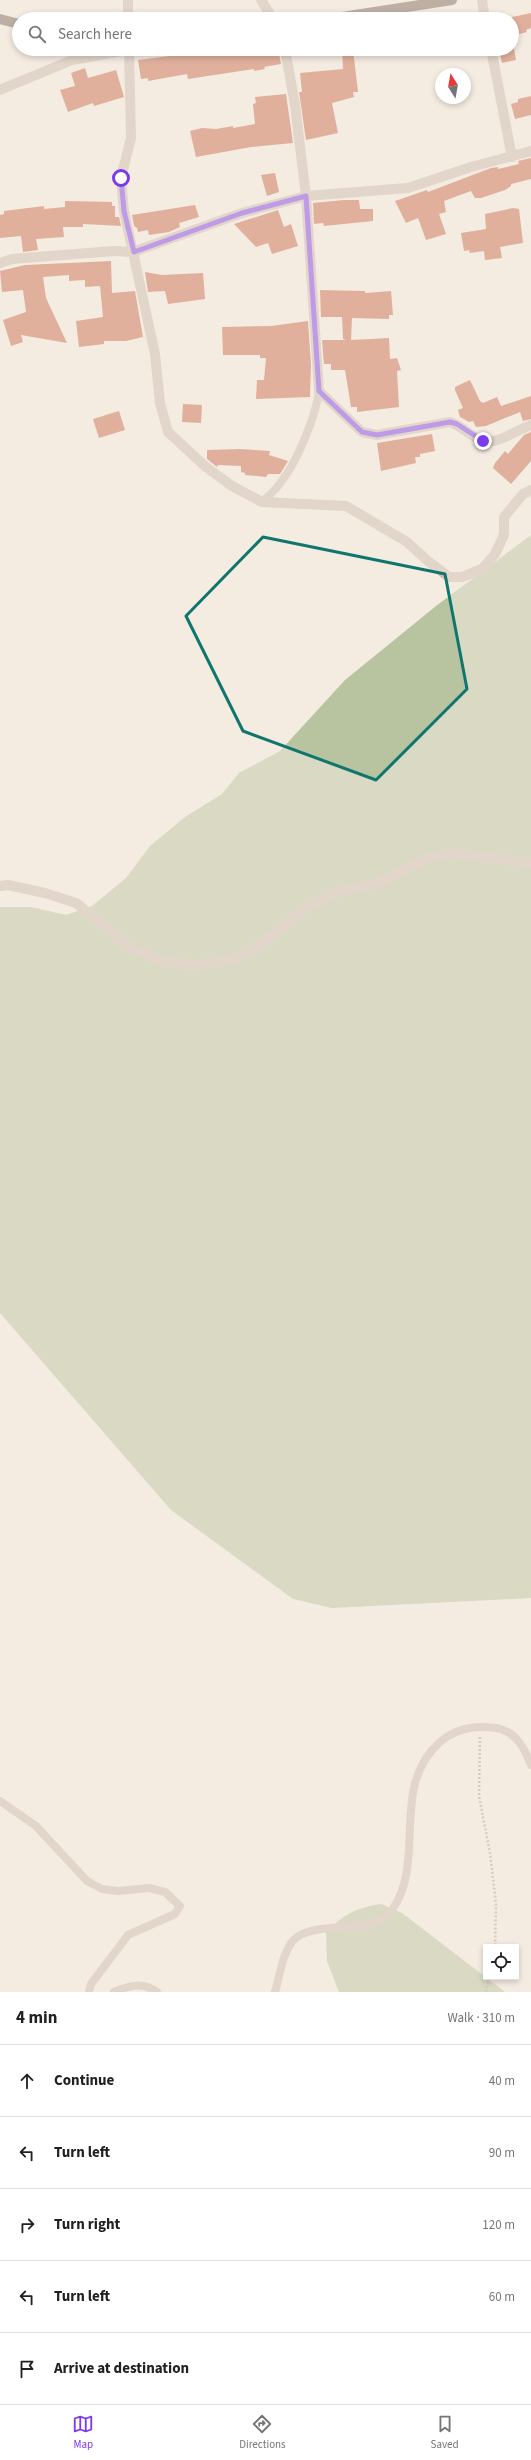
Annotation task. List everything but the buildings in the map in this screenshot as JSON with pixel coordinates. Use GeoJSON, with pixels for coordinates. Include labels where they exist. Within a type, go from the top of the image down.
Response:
{"type":"FeatureCollection","features":[{"type":"Feature","properties":{"kind":"main road"},"geometry":{"type":"LineString","coordinates":[[374,12],[452,0]]}},
{"type":"Feature","properties":{"kind":"main road"},"geometry":{"type":"LineString","coordinates":[[0,19],[12,22]]}},
{"type":"Feature","properties":{"kind":"street"},"geometry":{"type":"LineString","coordinates":[[128,0],[128,12]]}},
{"type":"Feature","properties":{"kind":"street"},"geometry":{"type":"LineString","coordinates":[[261,0],[269,12]]}},
{"type":"Feature","properties":{"kind":"street"},"geometry":{"type":"LineString","coordinates":[[482,0],[484,12]]}},
{"type":"Feature","properties":{"kind":"street"},"geometry":{"type":"LineString","coordinates":[[0,90],[72,60],[94,56]]}},
{"type":"Feature","properties":{"kind":"street"},"geometry":{"type":"LineString","coordinates":[[129,56],[131,138],[121,178],[124,211],[155,354],[160,403],[168,432],[222,479],[262,502],[346,506],[407,542],[449,577],[462,577],[482,569],[496,554],[504,535],[504,517],[523,494],[531,490]]}},
{"type":"Feature","properties":{"kind":"street"},"geometry":{"type":"LineString","coordinates":[[286,56],[296,105],[306,196],[319,391],[362,432],[377,435],[450,422],[457,424],[483,441],[492,441],[531,425]]}},
{"type":"Feature","properties":{"kind":"street"},"geometry":{"type":"LineString","coordinates":[[492,56],[512,157]]}},
{"type":"Feature","properties":{"kind":"street"},"geometry":{"type":"LineString","coordinates":[[0,263],[12,258],[114,251],[134,252],[242,213],[306,196],[408,188],[471,167],[531,151]]}},
{"type":"Feature","properties":{"kind":"street"},"geometry":{"type":"LineString","coordinates":[[0,886],[8,885],[45,893],[76,903],[133,949],[161,961],[195,965],[233,959],[246,954],[313,904],[336,893],[378,883],[428,858],[452,853],[531,863]]}},
{"type":"Feature","properties":{"kind":"lane"},"geometry":{"type":"LineString","coordinates":[[262,502],[282,482],[317,408],[319,391]]}},
{"type":"Feature","properties":{"kind":"lane"},"geometry":{"type":"LineString","coordinates":[[275,1992],[287,1950],[297,1937],[312,1932],[375,1922],[391,1910],[404,1882],[413,1786],[420,1767],[430,1751],[447,1736],[462,1728],[481,1726],[500,1728],[511,1734],[524,1746],[531,1765]]}},
{"type":"Feature","properties":{"kind":"lane"},"geometry":{"type":"LineString","coordinates":[[0,1801],[36,1826],[87,1881],[102,1889],[118,1891],[148,1888],[165,1892],[180,1906],[175,1914],[128,1936],[91,1984],[89,1992]]}},
{"type":"Feature","properties":{"kind":"lane"},"geometry":{"type":"LineString","coordinates":[[114,1992],[137,1984],[149,1986],[157,1992]]}},
{"type":"Feature","properties":{"kind":"path"},"geometry":{"type":"LineString","coordinates":[[481,1726],[479,1796],[490,1853],[496,1904],[495,1944]]}},
{"type":"Feature","properties":{"kind":"path"},"geometry":{"type":"LineString","coordinates":[[486,1992],[488,1980]]}},
{"type":"Feature","properties":{"kind":"highlighted area"},"geometry":{"type":"Polygon","coordinates":[[[263,537],[445,574],[467,689],[376,780],[243,731],[186,616],[263,537]]]}},
{"type":"Feature","properties":{"kind":"green space"},"geometry":{"type":"Polygon","coordinates":[[[531,535],[531,1598],[332,1608],[293,1599],[171,1510],[0,1313],[0,907],[31,907],[66,915],[92,906],[126,878],[150,846],[185,817],[222,794],[239,773],[280,751],[345,680],[436,606],[531,535]]]}},
{"type":"Feature","properties":{"kind":"green space"},"geometry":{"type":"Polygon","coordinates":[[[381,1904],[402,1913],[483,1975],[483,1980],[489,1980],[505,1992],[339,1992],[327,1961],[326,1932],[345,1916],[364,1908],[381,1904]]]}},
{"type":"Feature","properties":{"kind":"route"},"geometry":{"type":"LineString","coordinates":[[121,178],[124,211],[134,252],[242,213],[306,196],[319,391],[362,432],[377,435],[404,432],[450,422],[457,424],[483,441]]}}]}
